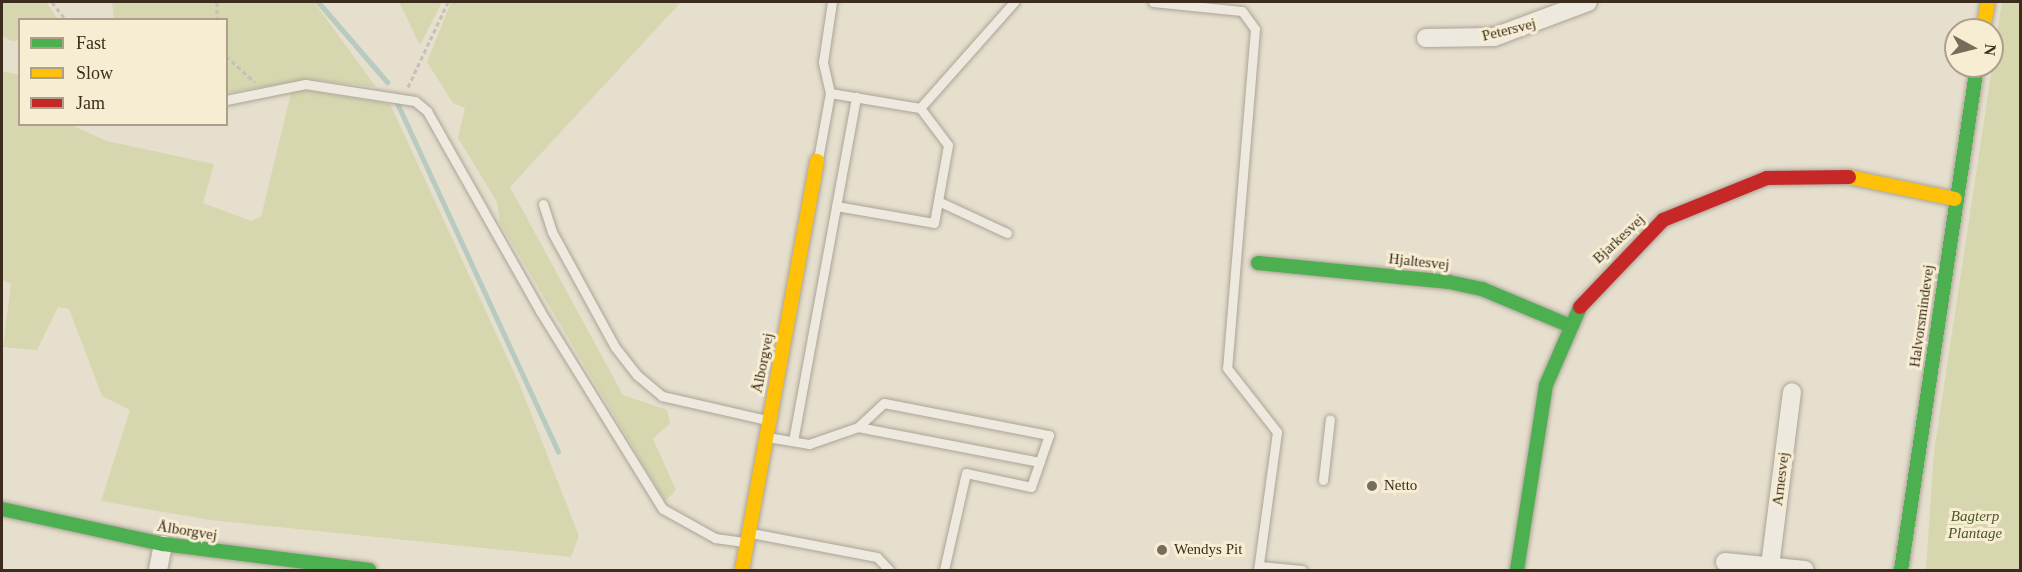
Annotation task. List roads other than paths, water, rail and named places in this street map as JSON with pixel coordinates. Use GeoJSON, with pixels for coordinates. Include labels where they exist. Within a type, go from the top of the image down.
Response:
{"type":"FeatureCollection","features":[{"type":"Feature","properties":{"kind":"street","name":"Petersvej"},"geometry":{"type":"LineString","coordinates":[[1426,38],[1494,38],[1588,2]]}},
{"type":"Feature","properties":{"kind":"street"},"geometry":{"type":"LineString","coordinates":[[1985,18],[1988,2]]}},
{"type":"Feature","properties":{"kind":"street","name":"Halvorsmindevej"},"geometry":{"type":"LineString","coordinates":[[1901,570],[1975,78]]}},
{"type":"Feature","properties":{"kind":"street","name":"Ålborgvej"},"geometry":{"type":"LineString","coordinates":[[742,570],[818,161]]}},
{"type":"Feature","properties":{"kind":"street","name":"Bjarkesvej"},"geometry":{"type":"LineString","coordinates":[[1517,570],[1539,420],[1568,325],[1592,288],[1664,220],[1767,178],[1854,177],[1955,199]]}},
{"type":"Feature","properties":{"kind":"street","name":"Hjaltesvej"},"geometry":{"type":"LineString","coordinates":[[1258,263],[1449,282],[1482,289],[1568,325]]}},
{"type":"Feature","properties":{"kind":"street","name":"Arnesvej"},"geometry":{"type":"LineString","coordinates":[[1770,566],[1792,392]]}},
{"type":"Feature","properties":{"kind":"street","name":"Ålborgvej"},"geometry":{"type":"LineString","coordinates":[[2,509],[163,544],[369,570]]}},
{"type":"Feature","properties":{"kind":"street"},"geometry":{"type":"LineString","coordinates":[[158,570],[163,544]]}},
{"type":"Feature","properties":{"kind":"street"},"geometry":{"type":"LineString","coordinates":[[1725,562],[1805,570]]}},
{"type":"Feature","properties":{"kind":"lane"},"geometry":{"type":"LineString","coordinates":[[818,161],[830,93],[823,62],[832,2]]}},
{"type":"Feature","properties":{"kind":"lane"},"geometry":{"type":"LineString","coordinates":[[920,108],[1014,2]]}},
{"type":"Feature","properties":{"kind":"lane"},"geometry":{"type":"LineString","coordinates":[[1153,2],[1242,11],[1255,29],[1227,368],[1277,432],[1258,568],[1297,570]]}},
{"type":"Feature","properties":{"kind":"lane"},"geometry":{"type":"LineString","coordinates":[[228,100],[305,84],[404,96],[427,111],[540,311],[663,508],[715,538],[748,537],[877,557],[889,570]]}},
{"type":"Feature","properties":{"kind":"lane"},"geometry":{"type":"LineString","coordinates":[[830,93],[920,108],[948,145],[934,222],[836,206]]}},
{"type":"Feature","properties":{"kind":"lane"},"geometry":{"type":"LineString","coordinates":[[793,441],[856,97]]}},
{"type":"Feature","properties":{"kind":"lane"},"geometry":{"type":"LineString","coordinates":[[938,201],[1007,233]]}},
{"type":"Feature","properties":{"kind":"lane"},"geometry":{"type":"LineString","coordinates":[[543,204],[552,232],[615,347],[637,375],[662,396],[769,420]]}},
{"type":"Feature","properties":{"kind":"lane"},"geometry":{"type":"LineString","coordinates":[[766,437],[809,444],[858,427],[884,403],[1049,435],[1031,487],[966,473],[944,570]]}},
{"type":"Feature","properties":{"kind":"lane"},"geometry":{"type":"LineString","coordinates":[[1323,480],[1330,419]]}},
{"type":"Feature","properties":{"kind":"lane"},"geometry":{"type":"LineString","coordinates":[[858,427],[1040,462]]}},
{"type":"Feature","properties":{"kind":"waterway"},"geometry":{"type":"LineString","coordinates":[[318,2],[387,82]]}},
{"type":"Feature","properties":{"kind":"waterway"},"geometry":{"type":"LineString","coordinates":[[397,103],[558,452]]}},
{"type":"Feature","properties":{"kind":"place","name":"Netto"},"geometry":{"type":"Point","coordinates":[1372,486]}},
{"type":"Feature","properties":{"kind":"place","name":"Wendys Pit"},"geometry":{"type":"Point","coordinates":[1162,550]}},
{"type":"Feature","properties":{"kind":"park label","name":"Bagterp Plantage"},"geometry":{"type":"Point","coordinates":[1975,524]}}]}
